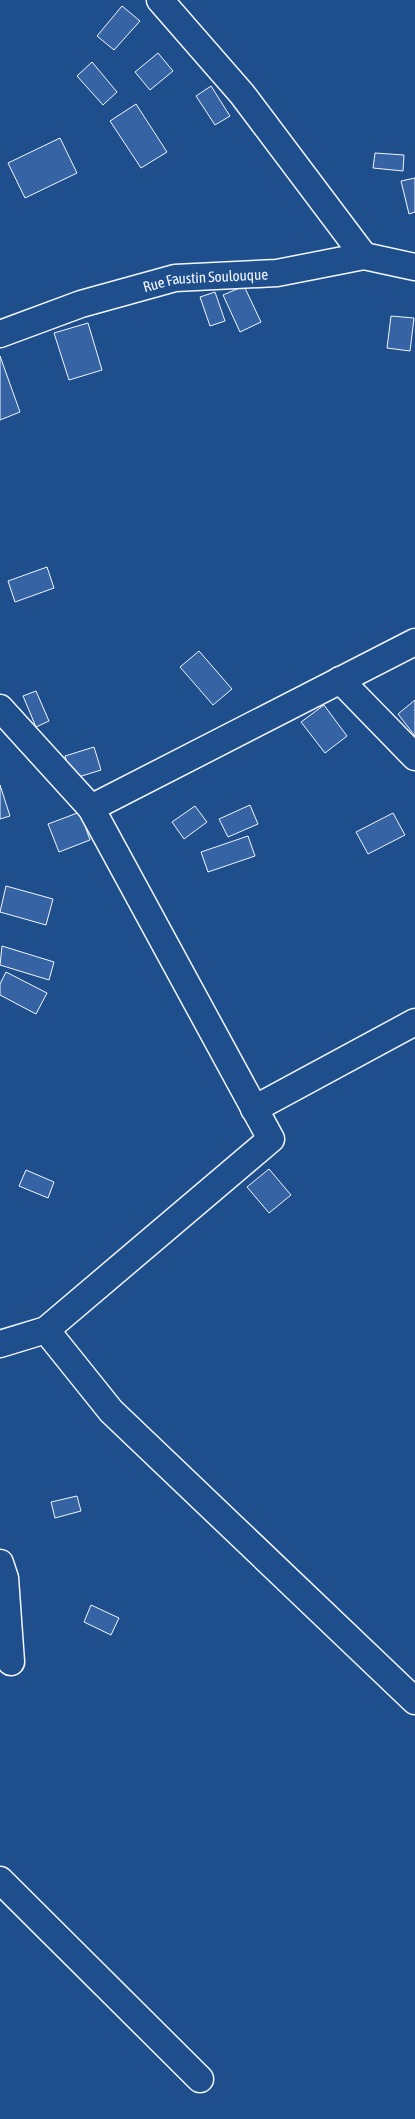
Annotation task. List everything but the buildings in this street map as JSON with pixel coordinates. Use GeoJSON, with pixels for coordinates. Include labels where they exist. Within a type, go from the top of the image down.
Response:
{"type":"FeatureCollection","features":[{"type":"Feature","properties":{"kind":"street"},"geometry":{"type":"LineString","coordinates":[[160,0],[242,94],[364,256]]}},
{"type":"Feature","properties":{"kind":"street","name":"Rue Faustin Soulouque"},"geometry":{"type":"LineString","coordinates":[[0,334],[81,304],[175,278],[277,273],[364,256],[415,267]]}},
{"type":"Feature","properties":{"kind":"street"},"geometry":{"type":"LineString","coordinates":[[91,808],[415,642]]}},
{"type":"Feature","properties":{"kind":"street"},"geometry":{"type":"LineString","coordinates":[[340,680],[415,757]]}},
{"type":"Feature","properties":{"kind":"street"},"geometry":{"type":"LineString","coordinates":[[0,708],[91,808],[271,1138],[46,1330],[0,1344]]}},
{"type":"Feature","properties":{"kind":"street"},"geometry":{"type":"LineString","coordinates":[[254,1109],[415,1022]]}},
{"type":"Feature","properties":{"kind":"street"},"geometry":{"type":"LineString","coordinates":[[46,1330],[111,1411],[415,1701]]}},
{"type":"Feature","properties":{"kind":"street"},"geometry":{"type":"LineString","coordinates":[[0,1563],[5,1578],[11,1662]]}},
{"type":"Feature","properties":{"kind":"street"},"geometry":{"type":"LineString","coordinates":[[0,1880],[200,2078]]}}]}
